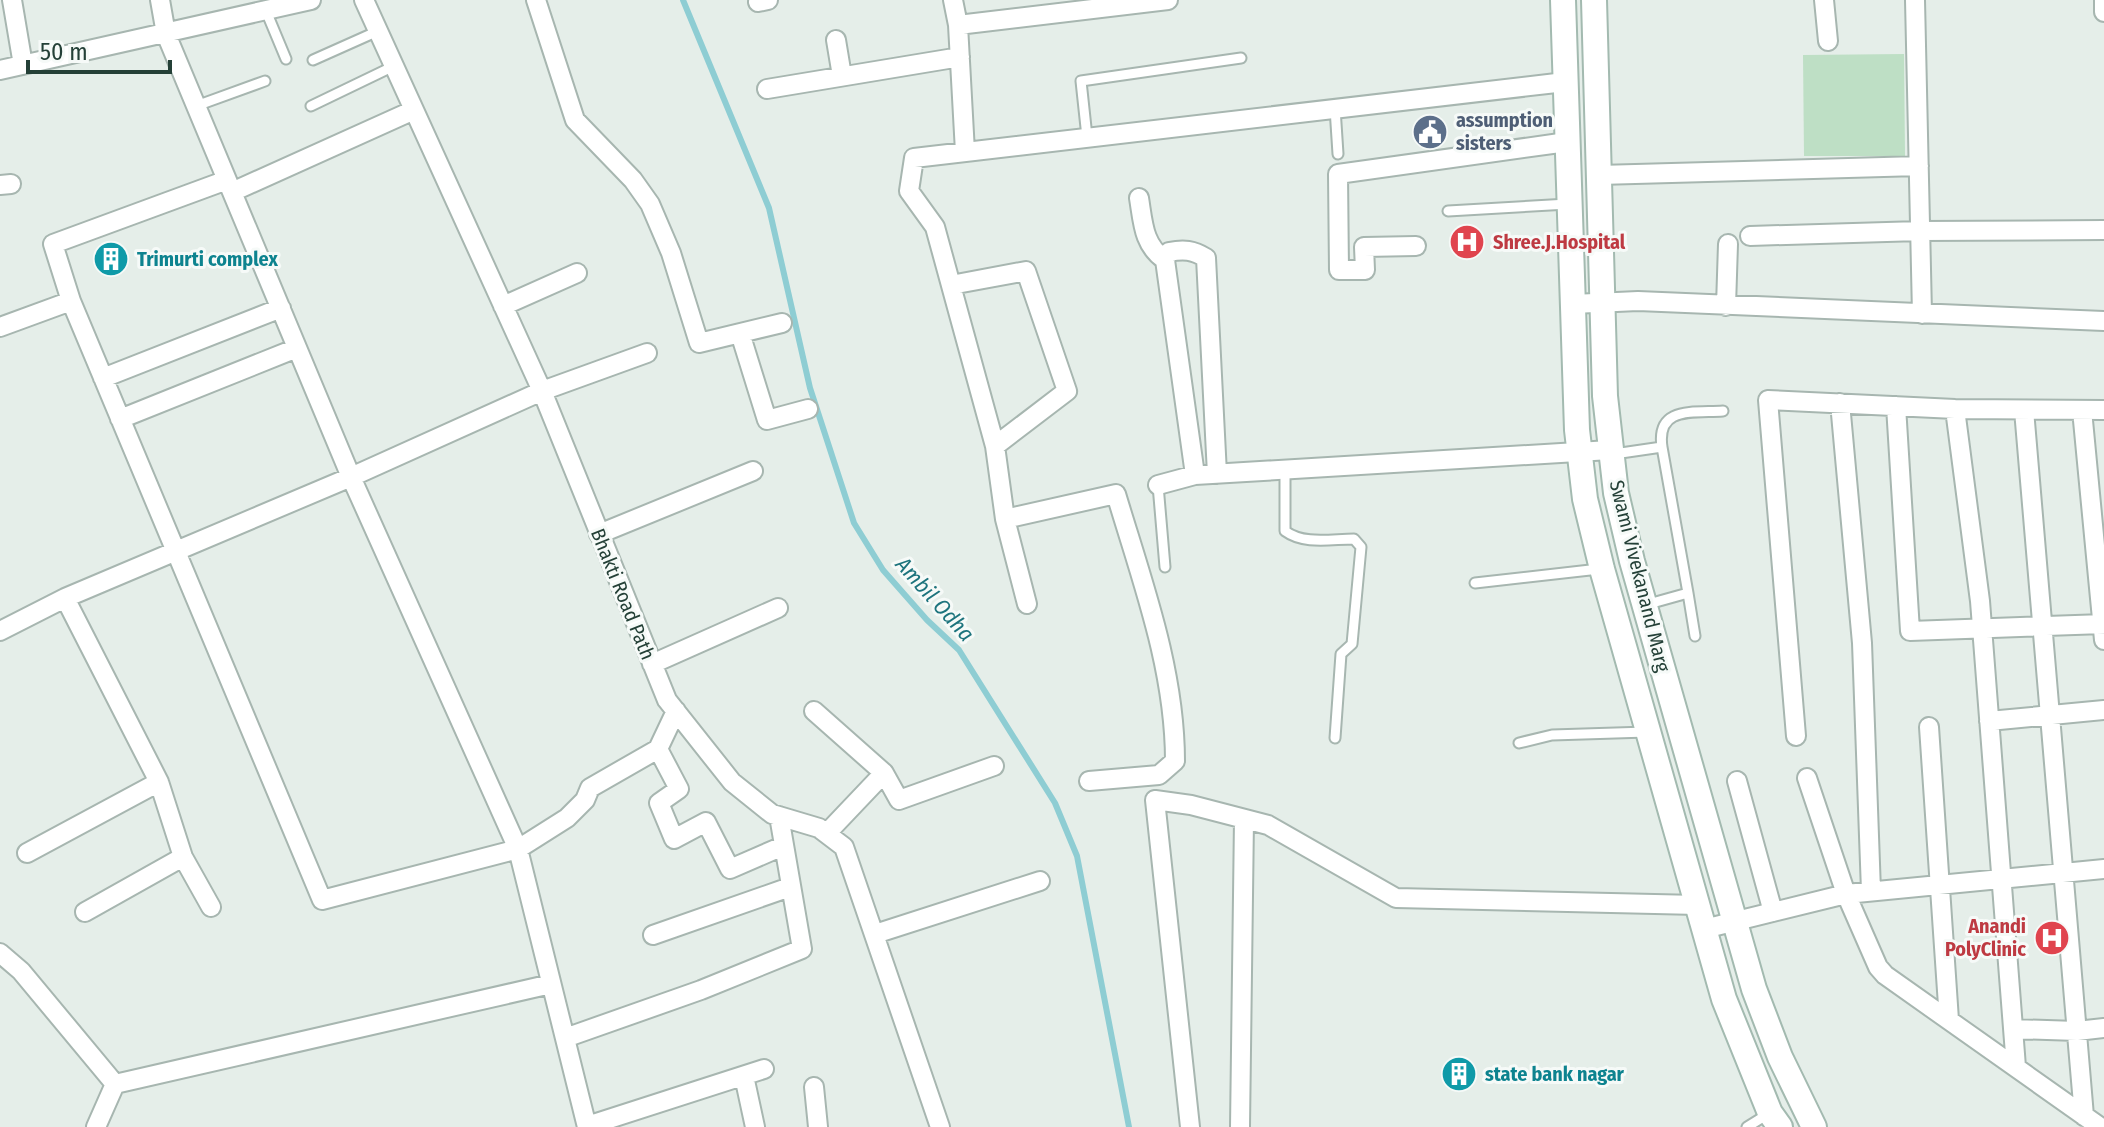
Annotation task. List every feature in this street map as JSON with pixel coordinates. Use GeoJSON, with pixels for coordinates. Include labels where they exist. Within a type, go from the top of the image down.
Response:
{"type":"FeatureCollection","features":[{"type":"Feature","properties":{"kind":"main road","name":"Swami Vivekanand Marg"},"geometry":{"type":"LineString","coordinates":[[1563,0],[1579,452],[1585,499],[1724,999],[1773,1122]]}},
{"type":"Feature","properties":{"kind":"main road","name":"Swami Vivekanand Marg"},"geometry":{"type":"LineString","coordinates":[[1594,0],[1605,396],[1616,493],[1754,989],[1780,1057],[1814,1127]]}},
{"type":"Feature","properties":{"kind":"street"},"geometry":{"type":"LineString","coordinates":[[12,0],[23,65]]}},
{"type":"Feature","properties":{"kind":"street"},"geometry":{"type":"LineString","coordinates":[[160,0],[166,34],[351,477],[518,849],[587,1127],[764,1069]]}},
{"type":"Feature","properties":{"kind":"street"},"geometry":{"type":"LineString","coordinates":[[0,70],[266,11],[289,2],[311,0]]}},
{"type":"Feature","properties":{"kind":"street","name":"Bhakti Road Path"},"geometry":{"type":"LineString","coordinates":[[364,0],[542,391],[667,700],[732,782],[772,814],[827,833]]}},
{"type":"Feature","properties":{"kind":"street"},"geometry":{"type":"LineString","coordinates":[[536,0],[575,120],[633,180],[650,204],[676,267],[699,343],[782,323]]}},
{"type":"Feature","properties":{"kind":"street"},"geometry":{"type":"LineString","coordinates":[[953,0],[958,25],[965,152]]}},
{"type":"Feature","properties":{"kind":"street"},"geometry":{"type":"LineString","coordinates":[[958,25],[1168,0]]}},
{"type":"Feature","properties":{"kind":"street"},"geometry":{"type":"LineString","coordinates":[[1824,0],[1828,41]]}},
{"type":"Feature","properties":{"kind":"street"},"geometry":{"type":"LineString","coordinates":[[1915,0],[1922,314]]}},
{"type":"Feature","properties":{"kind":"street"},"geometry":{"type":"LineString","coordinates":[[2104,0],[2104,12]]}},
{"type":"Feature","properties":{"kind":"street"},"geometry":{"type":"LineString","coordinates":[[836,40],[842,76]]}},
{"type":"Feature","properties":{"kind":"street"},"geometry":{"type":"LineString","coordinates":[[767,89],[960,57]]}},
{"type":"Feature","properties":{"kind":"street"},"geometry":{"type":"LineString","coordinates":[[1027,604],[1005,519],[995,446],[935,227],[909,191],[914,158],[1565,82]]}},
{"type":"Feature","properties":{"kind":"street"},"geometry":{"type":"LineString","coordinates":[[414,110],[230,186],[53,244],[71,301],[322,900],[518,849],[567,818],[585,800],[590,788],[658,749],[676,711]]}},
{"type":"Feature","properties":{"kind":"street"},"geometry":{"type":"LineString","coordinates":[[1416,246],[1364,247],[1365,270],[1339,270],[1338,174],[1567,142]]}},
{"type":"Feature","properties":{"kind":"street"},"geometry":{"type":"LineString","coordinates":[[1599,175],[1919,166]]}},
{"type":"Feature","properties":{"kind":"street"},"geometry":{"type":"LineString","coordinates":[[1139,198],[1148,242],[1155,253],[1165,260]]}},
{"type":"Feature","properties":{"kind":"street"},"geometry":{"type":"LineString","coordinates":[[1750,236],[2104,230]]}},
{"type":"Feature","properties":{"kind":"street"},"geometry":{"type":"LineString","coordinates":[[1726,306],[1728,244]]}},
{"type":"Feature","properties":{"kind":"street"},"geometry":{"type":"LineString","coordinates":[[1195,475],[1165,260],[1169,252],[1182,249],[1195,251],[1206,258],[1217,474]]}},
{"type":"Feature","properties":{"kind":"street"},"geometry":{"type":"LineString","coordinates":[[951,285],[1026,271],[1067,391],[995,446]]}},
{"type":"Feature","properties":{"kind":"street"},"geometry":{"type":"LineString","coordinates":[[503,306],[577,273]]}},
{"type":"Feature","properties":{"kind":"street"},"geometry":{"type":"LineString","coordinates":[[0,327],[71,301]]}},
{"type":"Feature","properties":{"kind":"street"},"geometry":{"type":"LineString","coordinates":[[1573,304],[1602,302],[2104,321]]}},
{"type":"Feature","properties":{"kind":"street"},"geometry":{"type":"LineString","coordinates":[[103,378],[281,308]]}},
{"type":"Feature","properties":{"kind":"street"},"geometry":{"type":"LineString","coordinates":[[740,333],[767,420],[808,409]]}},
{"type":"Feature","properties":{"kind":"street"},"geometry":{"type":"LineString","coordinates":[[120,419],[297,348]]}},
{"type":"Feature","properties":{"kind":"street"},"geometry":{"type":"LineString","coordinates":[[0,631],[65,598],[351,477],[542,391],[647,353]]}},
{"type":"Feature","properties":{"kind":"street"},"geometry":{"type":"LineString","coordinates":[[1796,736],[1768,400],[1955,409],[2104,410]]}},
{"type":"Feature","properties":{"kind":"street"},"geometry":{"type":"LineString","coordinates":[[1840,403],[1862,643],[1871,891]]}},
{"type":"Feature","properties":{"kind":"street"},"geometry":{"type":"LineString","coordinates":[[1896,406],[1910,631],[2041,627],[2103,629],[2082,410]]}},
{"type":"Feature","properties":{"kind":"street"},"geometry":{"type":"LineString","coordinates":[[1955,409],[1982,628],[2016,1067]]}},
{"type":"Feature","properties":{"kind":"street"},"geometry":{"type":"LineString","coordinates":[[2024,410],[2084,1116]]}},
{"type":"Feature","properties":{"kind":"street"},"geometry":{"type":"LineString","coordinates":[[1158,485],[1195,475],[1611,452]]}},
{"type":"Feature","properties":{"kind":"street"},"geometry":{"type":"LineString","coordinates":[[599,534],[753,471]]}},
{"type":"Feature","properties":{"kind":"street"},"geometry":{"type":"LineString","coordinates":[[1005,519],[1116,494],[1161,646],[1175,737],[1175,761],[1159,775],[1089,781]]}},
{"type":"Feature","properties":{"kind":"street"},"geometry":{"type":"LineString","coordinates":[[65,598],[159,782],[183,857],[211,907]]}},
{"type":"Feature","properties":{"kind":"street"},"geometry":{"type":"LineString","coordinates":[[652,664],[778,608]]}},
{"type":"Feature","properties":{"kind":"street"},"geometry":{"type":"LineString","coordinates":[[1989,721],[2104,710]]}},
{"type":"Feature","properties":{"kind":"street"},"geometry":{"type":"LineString","coordinates":[[814,711],[884,773],[899,800],[994,766]]}},
{"type":"Feature","properties":{"kind":"street"},"geometry":{"type":"LineString","coordinates":[[1929,727],[1949,1020]]}},
{"type":"Feature","properties":{"kind":"street"},"geometry":{"type":"LineString","coordinates":[[658,749],[679,789],[659,803],[674,839],[706,822],[730,869],[783,846]]}},
{"type":"Feature","properties":{"kind":"street"},"geometry":{"type":"LineString","coordinates":[[884,773],[827,833],[844,847],[940,1127]]}},
{"type":"Feature","properties":{"kind":"street"},"geometry":{"type":"LineString","coordinates":[[1807,778],[1846,894],[1878,967],[2100,1127]]}},
{"type":"Feature","properties":{"kind":"street"},"geometry":{"type":"LineString","coordinates":[[1737,781],[1773,912]]}},
{"type":"Feature","properties":{"kind":"street"},"geometry":{"type":"LineString","coordinates":[[27,853],[159,782]]}},
{"type":"Feature","properties":{"kind":"street"},"geometry":{"type":"LineString","coordinates":[[1190,1127],[1155,800],[1191,805],[1268,825],[1396,898],[1698,905]]}},
{"type":"Feature","properties":{"kind":"street"},"geometry":{"type":"LineString","coordinates":[[565,1038],[701,990],[802,949],[779,816]]}},
{"type":"Feature","properties":{"kind":"street"},"geometry":{"type":"LineString","coordinates":[[1240,1127],[1244,819]]}},
{"type":"Feature","properties":{"kind":"street"},"geometry":{"type":"LineString","coordinates":[[85,912],[183,857]]}},
{"type":"Feature","properties":{"kind":"street"},"geometry":{"type":"LineString","coordinates":[[1704,929],[1846,894],[2104,869]]}},
{"type":"Feature","properties":{"kind":"street"},"geometry":{"type":"LineString","coordinates":[[875,934],[1040,881]]}},
{"type":"Feature","properties":{"kind":"street"},"geometry":{"type":"LineString","coordinates":[[653,935],[790,887]]}},
{"type":"Feature","properties":{"kind":"street"},"geometry":{"type":"LineString","coordinates":[[0,953],[21,971],[115,1084]]}},
{"type":"Feature","properties":{"kind":"street"},"geometry":{"type":"LineString","coordinates":[[115,1084],[551,984]]}},
{"type":"Feature","properties":{"kind":"street"},"geometry":{"type":"LineString","coordinates":[[2013,1029],[2077,1031],[2104,1028]]}},
{"type":"Feature","properties":{"kind":"street"},"geometry":{"type":"LineString","coordinates":[[744,1076],[755,1127]]}},
{"type":"Feature","properties":{"kind":"street"},"geometry":{"type":"LineString","coordinates":[[96,1127],[115,1084]]}},
{"type":"Feature","properties":{"kind":"street"},"geometry":{"type":"LineString","coordinates":[[814,1087],[818,1127]]}},
{"type":"Feature","properties":{"kind":"lane"},"geometry":{"type":"LineString","coordinates":[[266,11],[286,59]]}},
{"type":"Feature","properties":{"kind":"lane"},"geometry":{"type":"LineString","coordinates":[[313,60],[378,31]]}},
{"type":"Feature","properties":{"kind":"lane"},"geometry":{"type":"LineString","coordinates":[[1087,137],[1081,81],[1241,58]]}},
{"type":"Feature","properties":{"kind":"lane"},"geometry":{"type":"LineString","coordinates":[[311,106],[394,66]]}},
{"type":"Feature","properties":{"kind":"lane"},"geometry":{"type":"LineString","coordinates":[[196,106],[265,81]]}},
{"type":"Feature","properties":{"kind":"lane"},"geometry":{"type":"LineString","coordinates":[[1335,108],[1338,154]]}},
{"type":"Feature","properties":{"kind":"lane"},"geometry":{"type":"LineString","coordinates":[[1448,211],[1569,204]]}},
{"type":"Feature","properties":{"kind":"lane"},"geometry":{"type":"LineString","coordinates":[[1695,636],[1660,436],[1664,423],[1673,415],[1723,411]]}},
{"type":"Feature","properties":{"kind":"lane"},"geometry":{"type":"LineString","coordinates":[[1611,452],[1662,447]]}},
{"type":"Feature","properties":{"kind":"lane"},"geometry":{"type":"LineString","coordinates":[[1285,470],[1285,531],[1304,540],[1354,539],[1361,547],[1352,644],[1341,654],[1335,738]]}},
{"type":"Feature","properties":{"kind":"lane"},"geometry":{"type":"LineString","coordinates":[[1158,485],[1165,567]]}},
{"type":"Feature","properties":{"kind":"lane"},"geometry":{"type":"LineString","coordinates":[[1475,583],[1602,569]]}},
{"type":"Feature","properties":{"kind":"lane"},"geometry":{"type":"LineString","coordinates":[[1645,605],[1688,593]]}},
{"type":"Feature","properties":{"kind":"lane"},"geometry":{"type":"LineString","coordinates":[[1519,743],[1552,735],[1648,731]]}},
{"type":"Feature","properties":{"kind":"lane"},"geometry":{"type":"LineString","coordinates":[[1747,1127],[1773,1122]]}},
{"type":"Feature","properties":{"kind":"green space"},"geometry":{"type":"Polygon","coordinates":[[[1904,54],[1905,156],[1804,156],[1803,55],[1904,54]]]}},
{"type":"Feature","properties":{"kind":"waterway","name":"Ambil Odha"},"geometry":{"type":"LineString","coordinates":[[683,0],[769,208],[810,388],[854,523],[883,570],[927,620],[959,650],[1055,803],[1077,856],[1129,1127]]}},
{"type":"Feature","properties":{"kind":"place","name":"assumption sisters"},"geometry":{"type":"Point","coordinates":[1430,132]}},
{"type":"Feature","properties":{"kind":"place","name":"Shree.J.Hospital"},"geometry":{"type":"Point","coordinates":[1467,242]}},
{"type":"Feature","properties":{"kind":"place","name":"Trimurti complex"},"geometry":{"type":"Point","coordinates":[111,259]}},
{"type":"Feature","properties":{"kind":"place","name":"Anandi PolyClinic"},"geometry":{"type":"Point","coordinates":[2052,938]}},
{"type":"Feature","properties":{"kind":"place","name":"state bank nagar"},"geometry":{"type":"Point","coordinates":[1459,1074]}}]}
